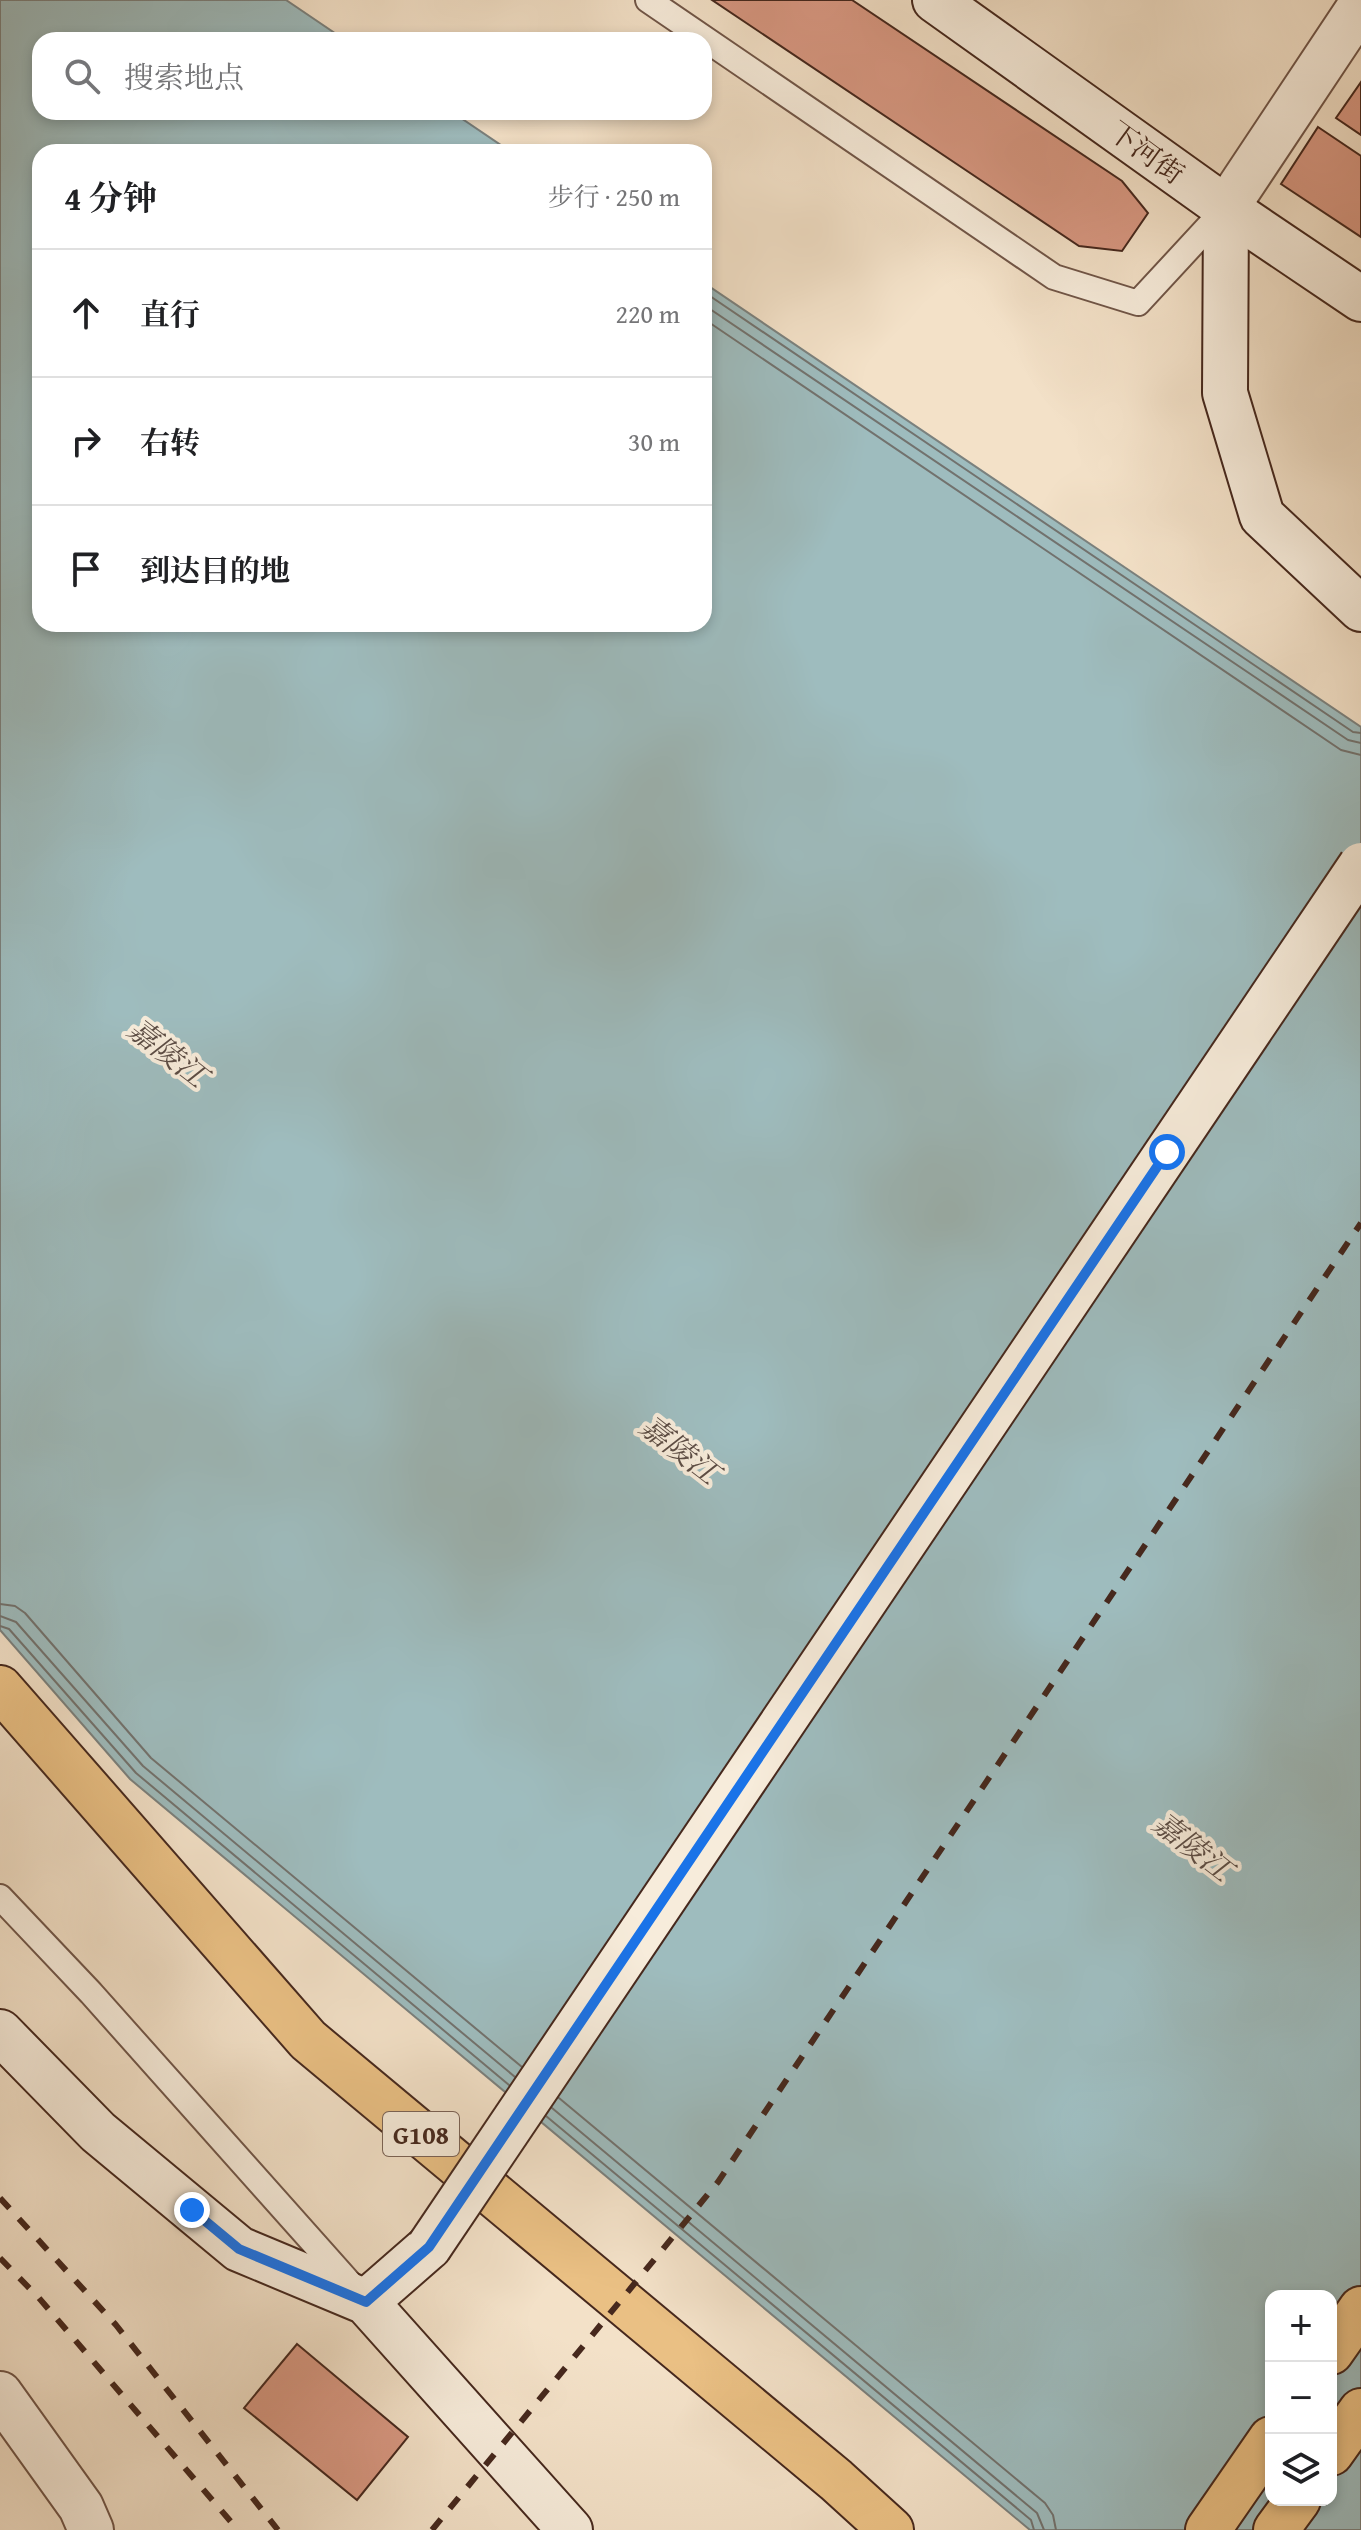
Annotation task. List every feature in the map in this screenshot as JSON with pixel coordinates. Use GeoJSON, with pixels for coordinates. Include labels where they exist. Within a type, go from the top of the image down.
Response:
{"type":"FeatureCollection","features":[{"type":"Feature","properties":{"kind":"main road","name":"G108"},"geometry":{"type":"LineString","coordinates":[[0,1688],[308,2040],[836,2480],[891,2530]]}},
{"type":"Feature","properties":{"kind":"main road"},"geometry":{"type":"LineString","coordinates":[[1337,2343],[1361,2309]]}},
{"type":"Feature","properties":{"kind":"main road"},"geometry":{"type":"LineString","coordinates":[[1337,2445],[1361,2411]]}},
{"type":"Feature","properties":{"kind":"main road"},"geometry":{"type":"LineString","coordinates":[[1208,2530],[1265,2448]]}},
{"type":"Feature","properties":{"kind":"main road"},"geometry":{"type":"LineString","coordinates":[[1276,2530],[1294,2506]]}},
{"type":"Feature","properties":{"kind":"street","name":"下河街"},"geometry":{"type":"LineString","coordinates":[[935,0],[1226,208],[1361,299]]}},
{"type":"Feature","properties":{"kind":"street"},"geometry":{"type":"LineString","coordinates":[[1361,5],[1226,208],[1225,393],[1262,516],[1361,609]]}},
{"type":"Feature","properties":{"kind":"street"},"geometry":{"type":"LineString","coordinates":[[366,2302],[429,2247],[1361,865]]}},
{"type":"Feature","properties":{"kind":"street"},"geometry":{"type":"LineString","coordinates":[[0,2032],[98,2132],[239,2249],[366,2302],[570,2530]]}},
{"type":"Feature","properties":{"kind":"street"},"geometry":{"type":"LineString","coordinates":[[0,2394],[81,2507],[91,2530]]}},
{"type":"Feature","properties":{"kind":"lane"},"geometry":{"type":"LineString","coordinates":[[648,0],[695,32]]}},
{"type":"Feature","properties":{"kind":"lane"},"geometry":{"type":"LineString","coordinates":[[712,44],[1054,277],[1138,303],[1226,208]]}},
{"type":"Feature","properties":{"kind":"lane"},"geometry":{"type":"LineString","coordinates":[[0,1897],[91,1993],[366,2302]]}},
{"type":"Feature","properties":{"kind":"water","name":"嘉陵江"},"geometry":{"type":"Polygon","coordinates":[[[0,0],[286,0],[333,32],[32,32],[32,120],[464,120],[499,144],[32,144],[32,632],[712,632],[712,288],[1361,727],[1361,2530],[1030,2530],[130,1779],[0,1630],[0,0]]]}},
{"type":"Feature","properties":{"kind":"building"},"geometry":{"type":"Polygon","coordinates":[[[712,0],[852,0],[1122,181],[1148,213],[1122,251],[1079,246],[712,0]]]}},
{"type":"Feature","properties":{"kind":"building"},"geometry":{"type":"Polygon","coordinates":[[[1361,82],[1361,135],[1336,118],[1361,82]]]}},
{"type":"Feature","properties":{"kind":"building"},"geometry":{"type":"Polygon","coordinates":[[[1318,127],[1361,156],[1361,237],[1281,184],[1318,127]]]}},
{"type":"Feature","properties":{"kind":"building"},"geometry":{"type":"Polygon","coordinates":[[[297,2344],[408,2437],[357,2500],[244,2408],[297,2344]]]}},
{"type":"Feature","properties":{"kind":"railway"},"geometry":{"type":"LineString","coordinates":[[432,2530],[718,2182],[1361,1223]]}},
{"type":"Feature","properties":{"kind":"railway"},"geometry":{"type":"LineString","coordinates":[[0,2198],[116,2325],[278,2530]]}},
{"type":"Feature","properties":{"kind":"railway"},"geometry":{"type":"LineString","coordinates":[[0,2258],[39,2298],[238,2530]]}},
{"type":"Feature","properties":{"kind":"route"},"geometry":{"type":"LineString","coordinates":[[192,2210],[239,2249],[366,2302],[429,2247],[1167,1152]]}}]}
